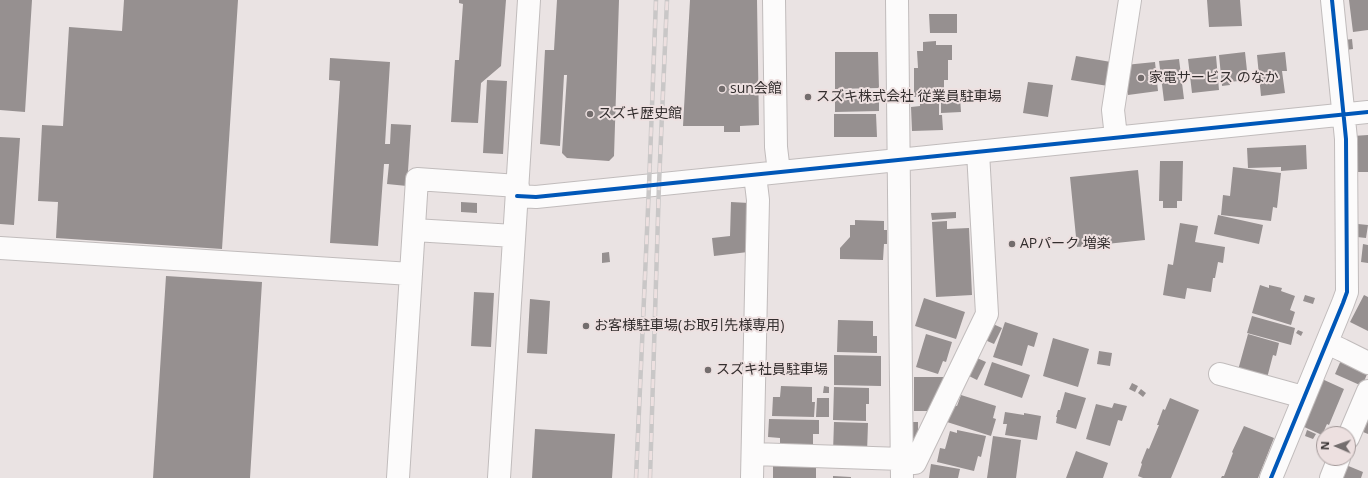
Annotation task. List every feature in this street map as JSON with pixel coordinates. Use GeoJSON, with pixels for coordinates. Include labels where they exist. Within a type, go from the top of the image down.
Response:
{"type":"FeatureCollection","features":[{"type":"Feature","properties":{"kind":"street"},"geometry":{"type":"LineString","coordinates":[[500,478],[529,0]]}},
{"type":"Feature","properties":{"kind":"street"},"geometry":{"type":"LineString","coordinates":[[774,0],[776,147],[779,172]]}},
{"type":"Feature","properties":{"kind":"street"},"geometry":{"type":"LineString","coordinates":[[897,0],[902,467]]}},
{"type":"Feature","properties":{"kind":"street"},"geometry":{"type":"LineString","coordinates":[[1116,137],[1113,110],[1130,0]]}},
{"type":"Feature","properties":{"kind":"street"},"geometry":{"type":"LineString","coordinates":[[1271,478],[1344,304],[1347,292],[1346,139],[1332,0]]}},
{"type":"Feature","properties":{"kind":"street"},"geometry":{"type":"LineString","coordinates":[[398,478],[417,179],[517,191],[536,197],[1368,112]]}},
{"type":"Feature","properties":{"kind":"street"},"geometry":{"type":"LineString","coordinates":[[753,454],[902,467],[915,463],[987,314],[978,152]]}},
{"type":"Feature","properties":{"kind":"street"},"geometry":{"type":"LineString","coordinates":[[752,478],[758,200],[755,175]]}},
{"type":"Feature","properties":{"kind":"street"},"geometry":{"type":"LineString","coordinates":[[414,230],[514,236]]}},
{"type":"Feature","properties":{"kind":"street"},"geometry":{"type":"LineString","coordinates":[[0,248],[410,274]]}},
{"type":"Feature","properties":{"kind":"street"},"geometry":{"type":"LineString","coordinates":[[1327,343],[1368,363]]}},
{"type":"Feature","properties":{"kind":"street"},"geometry":{"type":"LineString","coordinates":[[1220,374],[1304,398]]}},
{"type":"Feature","properties":{"kind":"street"},"geometry":{"type":"LineString","coordinates":[[1353,426],[1368,391]]}},
{"type":"Feature","properties":{"kind":"street"},"geometry":{"type":"LineString","coordinates":[[1331,478],[1336,466]]}},
{"type":"Feature","properties":{"kind":"building"},"geometry":{"type":"Polygon","coordinates":[[[0,0],[32,0],[25,112],[0,110],[0,0]]]}},
{"type":"Feature","properties":{"kind":"building"},"geometry":{"type":"Polygon","coordinates":[[[124,0],[238,0],[222,249],[56,238],[58,202],[38,201],[42,125],[63,126],[69,27],[122,31],[124,0]]]}},
{"type":"Feature","properties":{"kind":"building"},"geometry":{"type":"Polygon","coordinates":[[[459,0],[506,0],[501,66],[481,83],[478,123],[451,122],[455,60],[459,60],[463,4],[459,3],[459,0]]]}},
{"type":"Feature","properties":{"kind":"building","name":"スズキ歴史館"},"geometry":{"type":"Polygon","coordinates":[[[557,0],[619,0],[614,156],[609,161],[567,158],[562,153],[567,75],[564,75],[560,146],[540,144],[545,50],[554,50],[557,0]]]}},
{"type":"Feature","properties":{"kind":"building","name":"sun会館"},"geometry":{"type":"Polygon","coordinates":[[[690,0],[757,0],[759,125],[740,126],[740,132],[724,132],[724,126],[683,126],[690,0]]]}},
{"type":"Feature","properties":{"kind":"building"},"geometry":{"type":"Polygon","coordinates":[[[1207,0],[1240,0],[1242,26],[1209,27],[1207,0]]]}},
{"type":"Feature","properties":{"kind":"building"},"geometry":{"type":"Polygon","coordinates":[[[1349,0],[1368,0],[1368,30],[1353,32],[1349,0]]]}},
{"type":"Feature","properties":{"kind":"building"},"geometry":{"type":"Polygon","coordinates":[[[929,14],[957,14],[957,33],[930,33],[929,14]]]}},
{"type":"Feature","properties":{"kind":"building"},"geometry":{"type":"Polygon","coordinates":[[[1352,39],[1353,49],[1346,50],[1345,40],[1352,39]]]}},
{"type":"Feature","properties":{"kind":"building"},"geometry":{"type":"Polygon","coordinates":[[[936,41],[936,45],[952,45],[952,60],[948,60],[948,80],[944,80],[944,97],[914,97],[914,68],[918,68],[917,51],[923,51],[923,42],[936,41]]]}},
{"type":"Feature","properties":{"kind":"building"},"geometry":{"type":"Polygon","coordinates":[[[835,52],[878,52],[879,88],[835,89],[835,52]]]}},
{"type":"Feature","properties":{"kind":"building"},"geometry":{"type":"Polygon","coordinates":[[[1245,52],[1248,80],[1229,82],[1230,85],[1222,86],[1219,55],[1245,52]]]}},
{"type":"Feature","properties":{"kind":"building"},"geometry":{"type":"Polygon","coordinates":[[[1285,52],[1287,71],[1282,71],[1285,93],[1261,96],[1257,55],[1285,52]]]}},
{"type":"Feature","properties":{"kind":"building"},"geometry":{"type":"Polygon","coordinates":[[[1076,56],[1111,62],[1108,86],[1071,80],[1076,56]]]}},
{"type":"Feature","properties":{"kind":"building"},"geometry":{"type":"Polygon","coordinates":[[[1216,56],[1219,90],[1192,93],[1188,59],[1216,56]]]}},
{"type":"Feature","properties":{"kind":"building"},"geometry":{"type":"Polygon","coordinates":[[[330,58],[390,62],[385,144],[390,144],[391,124],[411,125],[407,186],[387,184],[389,164],[384,164],[378,246],[330,243],[340,81],[329,80],[330,58]]]}},
{"type":"Feature","properties":{"kind":"building"},"geometry":{"type":"Polygon","coordinates":[[[1179,59],[1184,99],[1164,101],[1159,61],[1179,59]]]}},
{"type":"Feature","properties":{"kind":"building","name":"家電サービス のなか"},"geometry":{"type":"Polygon","coordinates":[[[1155,62],[1158,91],[1128,95],[1125,65],[1155,62]]]}},
{"type":"Feature","properties":{"kind":"building"},"geometry":{"type":"Polygon","coordinates":[[[487,80],[507,81],[503,154],[483,153],[487,80]]]}},
{"type":"Feature","properties":{"kind":"building"},"geometry":{"type":"Polygon","coordinates":[[[1028,82],[1053,85],[1048,117],[1023,113],[1028,82]]]}},
{"type":"Feature","properties":{"kind":"building"},"geometry":{"type":"Polygon","coordinates":[[[879,90],[879,111],[835,112],[835,91],[879,90]]]}},
{"type":"Feature","properties":{"kind":"building"},"geometry":{"type":"Polygon","coordinates":[[[960,98],[961,112],[941,113],[941,99],[960,98]]]}},
{"type":"Feature","properties":{"kind":"building"},"geometry":{"type":"Polygon","coordinates":[[[939,100],[939,115],[942,115],[943,130],[912,131],[911,107],[920,106],[920,101],[939,100]]]}},
{"type":"Feature","properties":{"kind":"building"},"geometry":{"type":"Polygon","coordinates":[[[834,114],[876,114],[877,137],[834,137],[834,114]]]}},
{"type":"Feature","properties":{"kind":"building"},"geometry":{"type":"Polygon","coordinates":[[[1368,135],[1368,172],[1356,172],[1353,136],[1368,135]]]}},
{"type":"Feature","properties":{"kind":"building"},"geometry":{"type":"Polygon","coordinates":[[[0,137],[20,138],[14,225],[0,224],[0,137]]]}},
{"type":"Feature","properties":{"kind":"building"},"geometry":{"type":"Polygon","coordinates":[[[1306,145],[1307,169],[1281,171],[1281,167],[1248,168],[1247,148],[1306,145]]]}},
{"type":"Feature","properties":{"kind":"building"},"geometry":{"type":"Polygon","coordinates":[[[1160,161],[1183,161],[1182,201],[1177,201],[1177,208],[1163,208],[1163,201],[1159,201],[1160,161]]]}},
{"type":"Feature","properties":{"kind":"building"},"geometry":{"type":"Polygon","coordinates":[[[1233,167],[1281,173],[1277,208],[1273,207],[1271,221],[1221,215],[1223,195],[1230,196],[1233,167]]]}},
{"type":"Feature","properties":{"kind":"building"},"geometry":{"type":"Polygon","coordinates":[[[1138,170],[1145,240],[1077,247],[1070,177],[1138,170]]]}},
{"type":"Feature","properties":{"kind":"building"},"geometry":{"type":"Polygon","coordinates":[[[461,202],[477,203],[477,213],[461,212],[461,202]]]}},
{"type":"Feature","properties":{"kind":"building"},"geometry":{"type":"Polygon","coordinates":[[[731,202],[749,203],[748,252],[714,256],[712,238],[730,236],[731,202]]]}},
{"type":"Feature","properties":{"kind":"building"},"geometry":{"type":"Polygon","coordinates":[[[956,212],[956,218],[932,220],[931,213],[956,212]]]}},
{"type":"Feature","properties":{"kind":"building"},"geometry":{"type":"Polygon","coordinates":[[[1218,215],[1263,225],[1259,244],[1214,234],[1218,215]]]}},
{"type":"Feature","properties":{"kind":"building"},"geometry":{"type":"Polygon","coordinates":[[[855,220],[884,221],[884,230],[887,230],[887,244],[884,244],[883,260],[840,259],[840,248],[850,237],[850,225],[855,225],[855,220]]]}},
{"type":"Feature","properties":{"kind":"building"},"geometry":{"type":"Polygon","coordinates":[[[947,221],[947,229],[969,228],[972,295],[936,297],[932,222],[947,221]]]}},
{"type":"Feature","properties":{"kind":"building"},"geometry":{"type":"Polygon","coordinates":[[[1180,223],[1198,226],[1195,242],[1225,247],[1223,263],[1218,262],[1215,278],[1213,278],[1211,292],[1187,288],[1185,299],[1163,295],[1168,264],[1173,265],[1180,223]]]}},
{"type":"Feature","properties":{"kind":"building"},"geometry":{"type":"Polygon","coordinates":[[[1358,224],[1368,225],[1366,238],[1357,237],[1358,224]]]}},
{"type":"Feature","properties":{"kind":"building"},"geometry":{"type":"Polygon","coordinates":[[[1363,244],[1368,245],[1368,263],[1361,262],[1363,244]]]}},
{"type":"Feature","properties":{"kind":"building"},"geometry":{"type":"Polygon","coordinates":[[[609,252],[610,262],[602,263],[602,253],[609,252]]]}},
{"type":"Feature","properties":{"kind":"building"},"geometry":{"type":"Polygon","coordinates":[[[166,276],[262,282],[250,478],[153,478],[166,276]]]}},
{"type":"Feature","properties":{"kind":"building"},"geometry":{"type":"Polygon","coordinates":[[[1260,285],[1269,288],[1269,285],[1282,288],[1281,291],[1295,296],[1290,310],[1295,312],[1291,325],[1252,313],[1260,285]]]}},
{"type":"Feature","properties":{"kind":"building"},"geometry":{"type":"Polygon","coordinates":[[[474,292],[494,293],[491,347],[471,346],[474,292]]]}},
{"type":"Feature","properties":{"kind":"building"},"geometry":{"type":"Polygon","coordinates":[[[1305,295],[1315,298],[1313,304],[1303,301],[1305,295]]]}},
{"type":"Feature","properties":{"kind":"building"},"geometry":{"type":"Polygon","coordinates":[[[1364,295],[1368,297],[1368,331],[1350,322],[1364,295]]]}},
{"type":"Feature","properties":{"kind":"building"},"geometry":{"type":"Polygon","coordinates":[[[924,298],[965,312],[956,339],[915,326],[924,298]]]}},
{"type":"Feature","properties":{"kind":"building"},"geometry":{"type":"Polygon","coordinates":[[[530,299],[550,301],[547,354],[527,353],[530,299]]]}},
{"type":"Feature","properties":{"kind":"building"},"geometry":{"type":"Polygon","coordinates":[[[1252,316],[1295,328],[1291,345],[1247,333],[1252,316]]]}},
{"type":"Feature","properties":{"kind":"building"},"geometry":{"type":"Polygon","coordinates":[[[838,320],[873,321],[873,336],[877,336],[877,353],[837,352],[838,320]]]}},
{"type":"Feature","properties":{"kind":"building"},"geometry":{"type":"Polygon","coordinates":[[[1005,322],[1038,333],[1034,347],[1028,345],[1022,366],[993,357],[1005,322]]]}},
{"type":"Feature","properties":{"kind":"building"},"geometry":{"type":"Polygon","coordinates":[[[993,324],[1002,328],[994,344],[985,340],[993,324]]]}},
{"type":"Feature","properties":{"kind":"building"},"geometry":{"type":"Polygon","coordinates":[[[1298,330],[1303,332],[1301,336],[1296,333],[1298,330]]]}},
{"type":"Feature","properties":{"kind":"building"},"geometry":{"type":"Polygon","coordinates":[[[926,334],[952,342],[946,362],[943,361],[938,374],[916,367],[926,334]]]}},
{"type":"Feature","properties":{"kind":"building"},"geometry":{"type":"Polygon","coordinates":[[[1248,334],[1279,343],[1276,356],[1273,355],[1267,378],[1238,370],[1248,334]]]}},
{"type":"Feature","properties":{"kind":"building"},"geometry":{"type":"Polygon","coordinates":[[[1053,338],[1089,349],[1078,387],[1043,376],[1053,338]]]}},
{"type":"Feature","properties":{"kind":"building"},"geometry":{"type":"Polygon","coordinates":[[[1099,351],[1112,353],[1110,366],[1097,364],[1099,351]]]}},
{"type":"Feature","properties":{"kind":"building"},"geometry":{"type":"Polygon","coordinates":[[[834,355],[881,356],[881,386],[834,385],[834,355]]]}},
{"type":"Feature","properties":{"kind":"building"},"geometry":{"type":"Polygon","coordinates":[[[977,358],[986,362],[977,380],[969,376],[977,358]]]}},
{"type":"Feature","properties":{"kind":"building"},"geometry":{"type":"Polygon","coordinates":[[[1342,358],[1368,372],[1362,386],[1335,374],[1342,358]]]}},
{"type":"Feature","properties":{"kind":"building"},"geometry":{"type":"Polygon","coordinates":[[[992,362],[1030,375],[1022,398],[984,385],[992,362]]]}},
{"type":"Feature","properties":{"kind":"building"},"geometry":{"type":"Polygon","coordinates":[[[914,377],[944,377],[944,394],[932,411],[914,411],[914,377]]]}},
{"type":"Feature","properties":{"kind":"building"},"geometry":{"type":"Polygon","coordinates":[[[1322,379],[1344,389],[1329,425],[1316,426],[1316,432],[1302,426],[1322,379]]]}},
{"type":"Feature","properties":{"kind":"building"},"geometry":{"type":"Polygon","coordinates":[[[1132,383],[1138,386],[1135,392],[1129,389],[1132,383]]]}},
{"type":"Feature","properties":{"kind":"building"},"geometry":{"type":"Polygon","coordinates":[[[781,386],[812,387],[812,402],[815,402],[814,417],[772,416],[773,397],[780,397],[781,386]]]}},
{"type":"Feature","properties":{"kind":"building"},"geometry":{"type":"Polygon","coordinates":[[[824,386],[829,387],[829,393],[823,393],[824,386]]]}},
{"type":"Feature","properties":{"kind":"building"},"geometry":{"type":"Polygon","coordinates":[[[834,387],[869,388],[869,404],[866,404],[866,421],[833,420],[834,387]]]}},
{"type":"Feature","properties":{"kind":"building"},"geometry":{"type":"Polygon","coordinates":[[[1141,389],[1146,393],[1143,397],[1138,393],[1141,389]]]}},
{"type":"Feature","properties":{"kind":"building"},"geometry":{"type":"Polygon","coordinates":[[[1065,392],[1086,398],[1076,429],[1056,423],[1058,410],[1060,410],[1065,392]]]}},
{"type":"Feature","properties":{"kind":"building"},"geometry":{"type":"Polygon","coordinates":[[[961,395],[996,406],[993,418],[996,419],[991,436],[947,422],[953,405],[957,406],[961,395]]]}},
{"type":"Feature","properties":{"kind":"building"},"geometry":{"type":"Polygon","coordinates":[[[817,398],[829,398],[829,417],[816,417],[817,398]]]}},
{"type":"Feature","properties":{"kind":"building"},"geometry":{"type":"Polygon","coordinates":[[[1170,398],[1199,410],[1171,478],[1143,478],[1138,476],[1141,463],[1147,448],[1149,449],[1159,425],[1157,425],[1163,409],[1165,410],[1170,398]]]}},
{"type":"Feature","properties":{"kind":"building"},"geometry":{"type":"Polygon","coordinates":[[[1114,403],[1127,406],[1122,421],[1118,420],[1110,446],[1086,439],[1096,404],[1112,408],[1114,403]]]}},
{"type":"Feature","properties":{"kind":"building"},"geometry":{"type":"Polygon","coordinates":[[[1005,412],[1041,416],[1037,440],[1005,435],[1007,424],[1003,424],[1005,412]]]}},
{"type":"Feature","properties":{"kind":"building"},"geometry":{"type":"Polygon","coordinates":[[[769,419],[819,420],[819,434],[813,434],[813,448],[780,447],[780,438],[768,437],[769,419]]]}},
{"type":"Feature","properties":{"kind":"building"},"geometry":{"type":"Polygon","coordinates":[[[1368,420],[1368,434],[1363,432],[1368,420]]]}},
{"type":"Feature","properties":{"kind":"building"},"geometry":{"type":"Polygon","coordinates":[[[834,422],[868,423],[867,453],[833,452],[834,422]]]}},
{"type":"Feature","properties":{"kind":"building"},"geometry":{"type":"Polygon","coordinates":[[[913,422],[918,422],[918,439],[913,439],[913,422]]]}},
{"type":"Feature","properties":{"kind":"building"},"geometry":{"type":"Polygon","coordinates":[[[1244,426],[1274,438],[1258,478],[1221,478],[1224,476],[1233,453],[1232,452],[1244,426]]]}},
{"type":"Feature","properties":{"kind":"building"},"geometry":{"type":"Polygon","coordinates":[[[535,429],[615,434],[612,478],[532,478],[535,429]]]}},
{"type":"Feature","properties":{"kind":"building"},"geometry":{"type":"Polygon","coordinates":[[[957,430],[986,436],[981,457],[978,456],[974,471],[937,462],[940,448],[945,449],[950,431],[957,433],[957,430]]]}},
{"type":"Feature","properties":{"kind":"building"},"geometry":{"type":"Polygon","coordinates":[[[1307,430],[1316,434],[1313,439],[1305,436],[1307,430]]]}},
{"type":"Feature","properties":{"kind":"building"},"geometry":{"type":"Polygon","coordinates":[[[993,436],[1021,440],[1016,478],[987,478],[993,436]]]}},
{"type":"Feature","properties":{"kind":"building"},"geometry":{"type":"Polygon","coordinates":[[[1076,451],[1108,463],[1103,478],[1066,478],[1076,451]]]}},
{"type":"Feature","properties":{"kind":"building"},"geometry":{"type":"Polygon","coordinates":[[[773,461],[816,462],[816,478],[773,478],[773,461]]]}},
{"type":"Feature","properties":{"kind":"building"},"geometry":{"type":"Polygon","coordinates":[[[931,464],[960,469],[958,478],[929,478],[931,464]]]}},
{"type":"Feature","properties":{"kind":"building"},"geometry":{"type":"Polygon","coordinates":[[[1345,466],[1363,472],[1361,478],[1338,478],[1345,466]]]}},
{"type":"Feature","properties":{"kind":"building"},"geometry":{"type":"Polygon","coordinates":[[[833,476],[851,477],[851,478],[833,478],[833,476]]]}},
{"type":"Feature","properties":{"kind":"railway"},"geometry":{"type":"LineString","coordinates":[[636,478],[656,0]]}},
{"type":"Feature","properties":{"kind":"railway"},"geometry":{"type":"LineString","coordinates":[[650,478],[659,184],[667,0]]}},
{"type":"Feature","properties":{"kind":"cycle path"},"geometry":{"type":"LineString","coordinates":[[1271,478],[1347,292],[1346,139],[1332,0]]}},
{"type":"Feature","properties":{"kind":"cycle path"},"geometry":{"type":"LineString","coordinates":[[517,196],[536,197],[1368,112]]}},
{"type":"Feature","properties":{"kind":"place","name":"家電サービス のなか"},"geometry":{"type":"Point","coordinates":[1141,78]}},
{"type":"Feature","properties":{"kind":"place","name":"sun会館"},"geometry":{"type":"Point","coordinates":[722,89]}},
{"type":"Feature","properties":{"kind":"place","name":"スズキ株式会社 従業員駐車場"},"geometry":{"type":"Point","coordinates":[808,97]}},
{"type":"Feature","properties":{"kind":"place","name":"スズキ歴史館"},"geometry":{"type":"Point","coordinates":[590,114]}},
{"type":"Feature","properties":{"kind":"place","name":"APパーク 増楽"},"geometry":{"type":"Point","coordinates":[1012,244]}},
{"type":"Feature","properties":{"kind":"place","name":"お客様駐車場(お取引先様専用)"},"geometry":{"type":"Point","coordinates":[586,326]}},
{"type":"Feature","properties":{"kind":"place","name":"スズキ社員駐車場"},"geometry":{"type":"Point","coordinates":[708,370]}}]}
